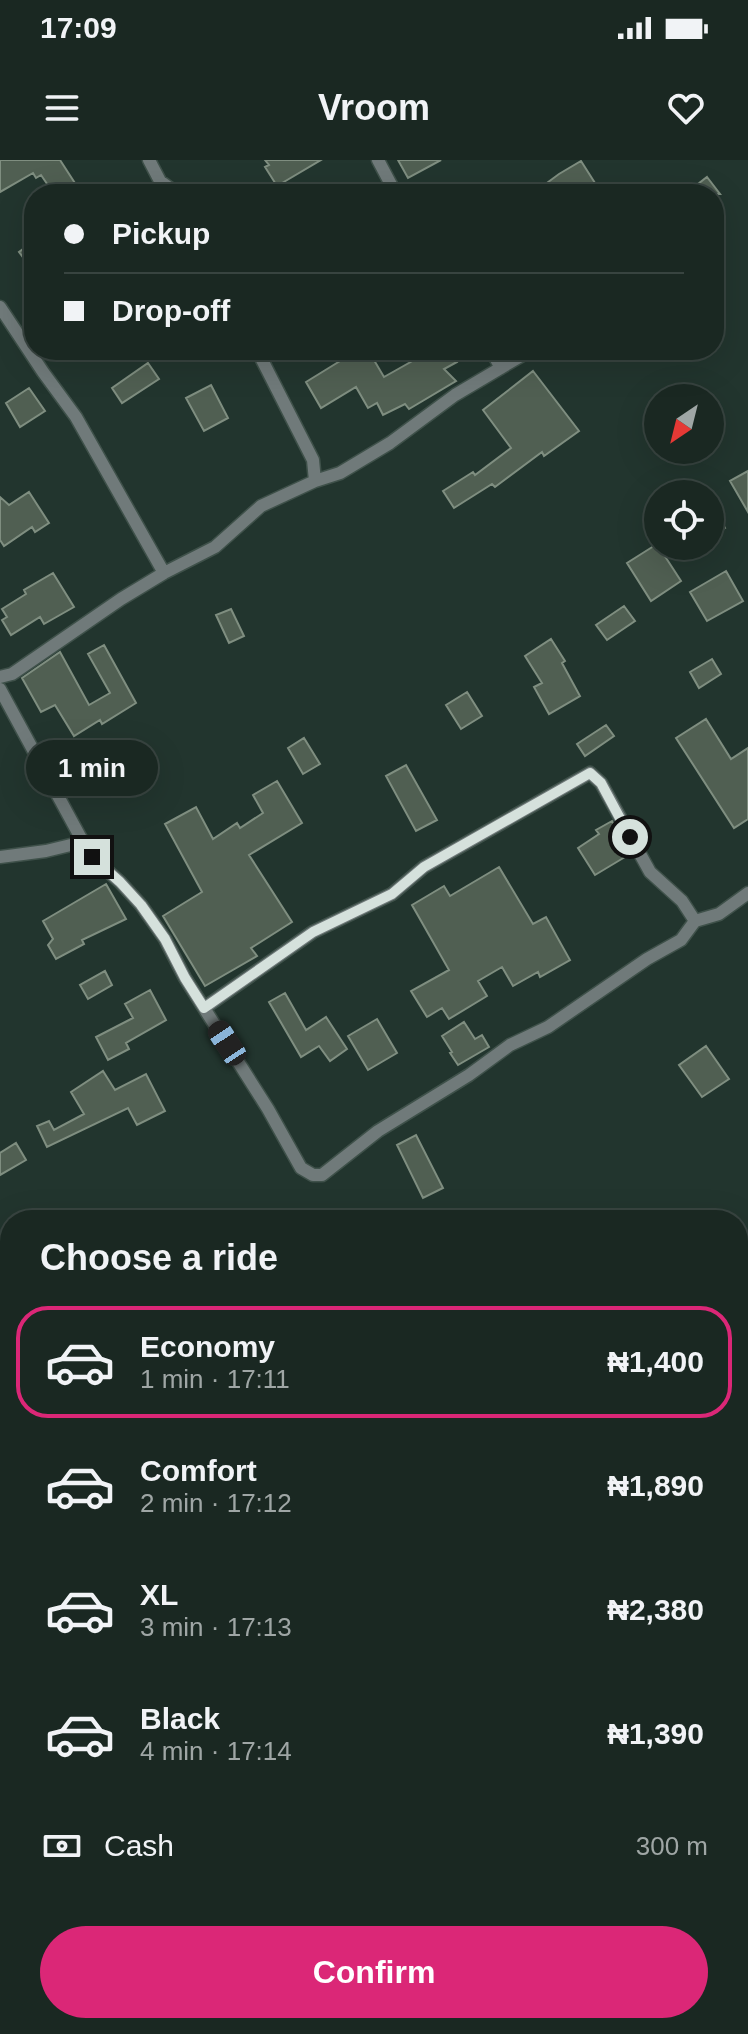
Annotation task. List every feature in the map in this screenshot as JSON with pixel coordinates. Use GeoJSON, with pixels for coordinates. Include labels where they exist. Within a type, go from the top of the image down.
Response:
{"type":"FeatureCollection","features":[{"type":"Feature","properties":{"kind":"street"},"geometry":{"type":"LineString","coordinates":[[149,160],[164,184]]}},
{"type":"Feature","properties":{"kind":"street"},"geometry":{"type":"LineString","coordinates":[[378,160],[391,184]]}},
{"type":"Feature","properties":{"kind":"street"},"geometry":{"type":"LineString","coordinates":[[0,307],[24,343]]}},
{"type":"Feature","properties":{"kind":"street"},"geometry":{"type":"LineString","coordinates":[[35,360],[76,417],[164,573]]}},
{"type":"Feature","properties":{"kind":"street"},"geometry":{"type":"LineString","coordinates":[[262,360],[313,460],[315,481]]}},
{"type":"Feature","properties":{"kind":"street"},"geometry":{"type":"LineString","coordinates":[[497,360],[501,368]]}},
{"type":"Feature","properties":{"kind":"street"},"geometry":{"type":"LineString","coordinates":[[514,360],[455,395],[390,443],[340,473],[261,506],[215,547],[121,599],[6,675],[2,692],[92,857],[141,905],[165,939],[185,978],[268,1109],[301,1168],[313,1175],[322,1175],[378,1131],[469,1075],[510,1045],[548,1027],[647,959],[681,940],[695,921],[719,914],[748,893]]}},
{"type":"Feature","properties":{"kind":"street"},"geometry":{"type":"LineString","coordinates":[[204,1008],[313,932],[392,894],[424,867],[590,773],[601,783],[650,872],[682,901],[695,921]]}},
{"type":"Feature","properties":{"kind":"street"},"geometry":{"type":"LineString","coordinates":[[0,857],[83,842]]}},
{"type":"Feature","properties":{"kind":"building"},"geometry":{"type":"Polygon","coordinates":[[[0,160],[60,160],[76,184],[47,184],[41,175],[36,178],[33,173],[0,192],[0,160]]]}},
{"type":"Feature","properties":{"kind":"building"},"geometry":{"type":"Polygon","coordinates":[[[265,160],[321,160],[280,184],[276,184],[265,167],[269,165],[265,160]]]}},
{"type":"Feature","properties":{"kind":"building"},"geometry":{"type":"Polygon","coordinates":[[[398,160],[441,160],[408,178],[398,160]]]}},
{"type":"Feature","properties":{"kind":"building"},"geometry":{"type":"Polygon","coordinates":[[[581,161],[596,184],[546,184],[581,161]]]}},
{"type":"Feature","properties":{"kind":"building"},"geometry":{"type":"Polygon","coordinates":[[[707,177],[712,184],[698,184],[707,177]]]}},
{"type":"Feature","properties":{"kind":"building"},"geometry":{"type":"Polygon","coordinates":[[[342,360],[374,360],[384,377],[414,360],[457,362],[444,369],[456,381],[409,409],[405,404],[383,415],[377,403],[368,408],[356,387],[321,408],[306,382],[342,360]]]}},
{"type":"Feature","properties":{"kind":"building"},"geometry":{"type":"Polygon","coordinates":[[[148,363],[159,379],[122,403],[112,388],[148,363]]]}},
{"type":"Feature","properties":{"kind":"building"},"geometry":{"type":"Polygon","coordinates":[[[533,371],[579,431],[544,456],[542,452],[495,487],[492,484],[454,508],[443,491],[473,472],[475,475],[511,448],[483,410],[533,371]]]}},
{"type":"Feature","properties":{"kind":"building"},"geometry":{"type":"Polygon","coordinates":[[[211,385],[228,418],[204,431],[186,398],[211,385]]]}},
{"type":"Feature","properties":{"kind":"building"},"geometry":{"type":"Polygon","coordinates":[[[29,388],[45,411],[20,427],[6,403],[29,388]]]}},
{"type":"Feature","properties":{"kind":"building"},"geometry":{"type":"Polygon","coordinates":[[[748,471],[748,512],[730,481],[748,471]]]}},
{"type":"Feature","properties":{"kind":"building"},"geometry":{"type":"Polygon","coordinates":[[[29,492],[49,523],[35,532],[32,527],[4,546],[0,540],[0,497],[9,505],[29,492]]]}},
{"type":"Feature","properties":{"kind":"building"},"geometry":{"type":"Polygon","coordinates":[[[644,552],[644,560],[667,560],[681,581],[651,601],[627,563],[644,552]]]}},
{"type":"Feature","properties":{"kind":"building"},"geometry":{"type":"Polygon","coordinates":[[[726,571],[743,601],[707,621],[690,592],[726,571]]]}},
{"type":"Feature","properties":{"kind":"building"},"geometry":{"type":"Polygon","coordinates":[[[53,573],[74,607],[44,624],[40,617],[11,635],[2,620],[7,617],[2,609],[26,594],[24,590],[53,573]]]}},
{"type":"Feature","properties":{"kind":"building"},"geometry":{"type":"Polygon","coordinates":[[[624,606],[635,621],[607,640],[596,625],[624,606]]]}},
{"type":"Feature","properties":{"kind":"building"},"geometry":{"type":"Polygon","coordinates":[[[231,609],[244,636],[229,643],[216,615],[231,609]]]}},
{"type":"Feature","properties":{"kind":"building"},"geometry":{"type":"Polygon","coordinates":[[[551,639],[565,661],[562,663],[580,696],[549,714],[534,687],[542,683],[525,656],[551,639]]]}},
{"type":"Feature","properties":{"kind":"building"},"geometry":{"type":"Polygon","coordinates":[[[104,645],[136,703],[102,724],[100,720],[74,736],[55,705],[41,712],[22,678],[60,652],[89,705],[110,693],[88,654],[104,645]]]}},
{"type":"Feature","properties":{"kind":"building"},"geometry":{"type":"Polygon","coordinates":[[[712,659],[721,674],[699,688],[690,672],[712,659]]]}},
{"type":"Feature","properties":{"kind":"building"},"geometry":{"type":"Polygon","coordinates":[[[467,692],[482,716],[461,729],[446,705],[467,692]]]}},
{"type":"Feature","properties":{"kind":"building"},"geometry":{"type":"Polygon","coordinates":[[[706,719],[731,759],[748,748],[748,819],[734,828],[676,738],[706,719]]]}},
{"type":"Feature","properties":{"kind":"building"},"geometry":{"type":"Polygon","coordinates":[[[606,725],[614,736],[585,756],[577,744],[606,725]]]}},
{"type":"Feature","properties":{"kind":"building"},"geometry":{"type":"Polygon","coordinates":[[[304,738],[320,764],[303,774],[288,748],[304,738]]]}},
{"type":"Feature","properties":{"kind":"building"},"geometry":{"type":"Polygon","coordinates":[[[406,765],[437,820],[416,831],[386,776],[406,765]]]}},
{"type":"Feature","properties":{"kind":"building"},"geometry":{"type":"Polygon","coordinates":[[[277,781],[302,823],[249,855],[292,922],[251,948],[257,956],[205,986],[163,916],[202,892],[165,824],[196,807],[213,839],[237,823],[240,828],[263,813],[253,795],[277,781]]]}},
{"type":"Feature","properties":{"kind":"building"},"geometry":{"type":"Polygon","coordinates":[[[612,821],[630,854],[595,875],[578,848],[599,834],[596,830],[612,821]]]}},
{"type":"Feature","properties":{"kind":"building"},"geometry":{"type":"Polygon","coordinates":[[[499,867],[533,924],[546,917],[570,960],[540,977],[538,972],[513,986],[502,967],[478,981],[487,996],[449,1019],[442,1008],[427,1017],[411,991],[449,970],[412,905],[444,886],[450,896],[499,867]]]}},
{"type":"Feature","properties":{"kind":"building"},"geometry":{"type":"Polygon","coordinates":[[[106,884],[126,919],[82,940],[84,944],[56,959],[48,945],[53,939],[43,921],[106,884]]]}},
{"type":"Feature","properties":{"kind":"building"},"geometry":{"type":"Polygon","coordinates":[[[105,971],[112,985],[88,999],[80,985],[105,971]]]}},
{"type":"Feature","properties":{"kind":"building"},"geometry":{"type":"Polygon","coordinates":[[[150,990],[166,1020],[126,1043],[129,1049],[108,1060],[96,1037],[133,1018],[125,1004],[150,990]]]}},
{"type":"Feature","properties":{"kind":"building"},"geometry":{"type":"Polygon","coordinates":[[[285,993],[306,1030],[326,1017],[347,1049],[330,1061],[319,1046],[301,1057],[269,1002],[285,993]]]}},
{"type":"Feature","properties":{"kind":"building"},"geometry":{"type":"Polygon","coordinates":[[[377,1019],[397,1053],[368,1070],[348,1036],[377,1019]]]}},
{"type":"Feature","properties":{"kind":"building"},"geometry":{"type":"Polygon","coordinates":[[[464,1022],[475,1039],[482,1035],[489,1047],[458,1065],[442,1036],[464,1022]]]}},
{"type":"Feature","properties":{"kind":"building"},"geometry":{"type":"Polygon","coordinates":[[[706,1046],[729,1079],[702,1097],[679,1065],[706,1046]]]}},
{"type":"Feature","properties":{"kind":"building"},"geometry":{"type":"Polygon","coordinates":[[[103,1071],[115,1090],[146,1074],[165,1111],[137,1125],[128,1108],[47,1147],[37,1126],[49,1121],[54,1130],[84,1114],[71,1092],[103,1071]]]}},
{"type":"Feature","properties":{"kind":"building"},"geometry":{"type":"Polygon","coordinates":[[[416,1135],[443,1188],[423,1198],[397,1145],[416,1135]]]}},
{"type":"Feature","properties":{"kind":"building"},"geometry":{"type":"Polygon","coordinates":[[[16,1143],[26,1160],[0,1175],[0,1153],[16,1143]]]}},
{"type":"Feature","properties":{"kind":"route"},"geometry":{"type":"LineString","coordinates":[[92,857],[141,905],[165,939],[204,1008],[313,932],[392,894],[424,867],[590,773],[601,783],[630,837]]}}]}
